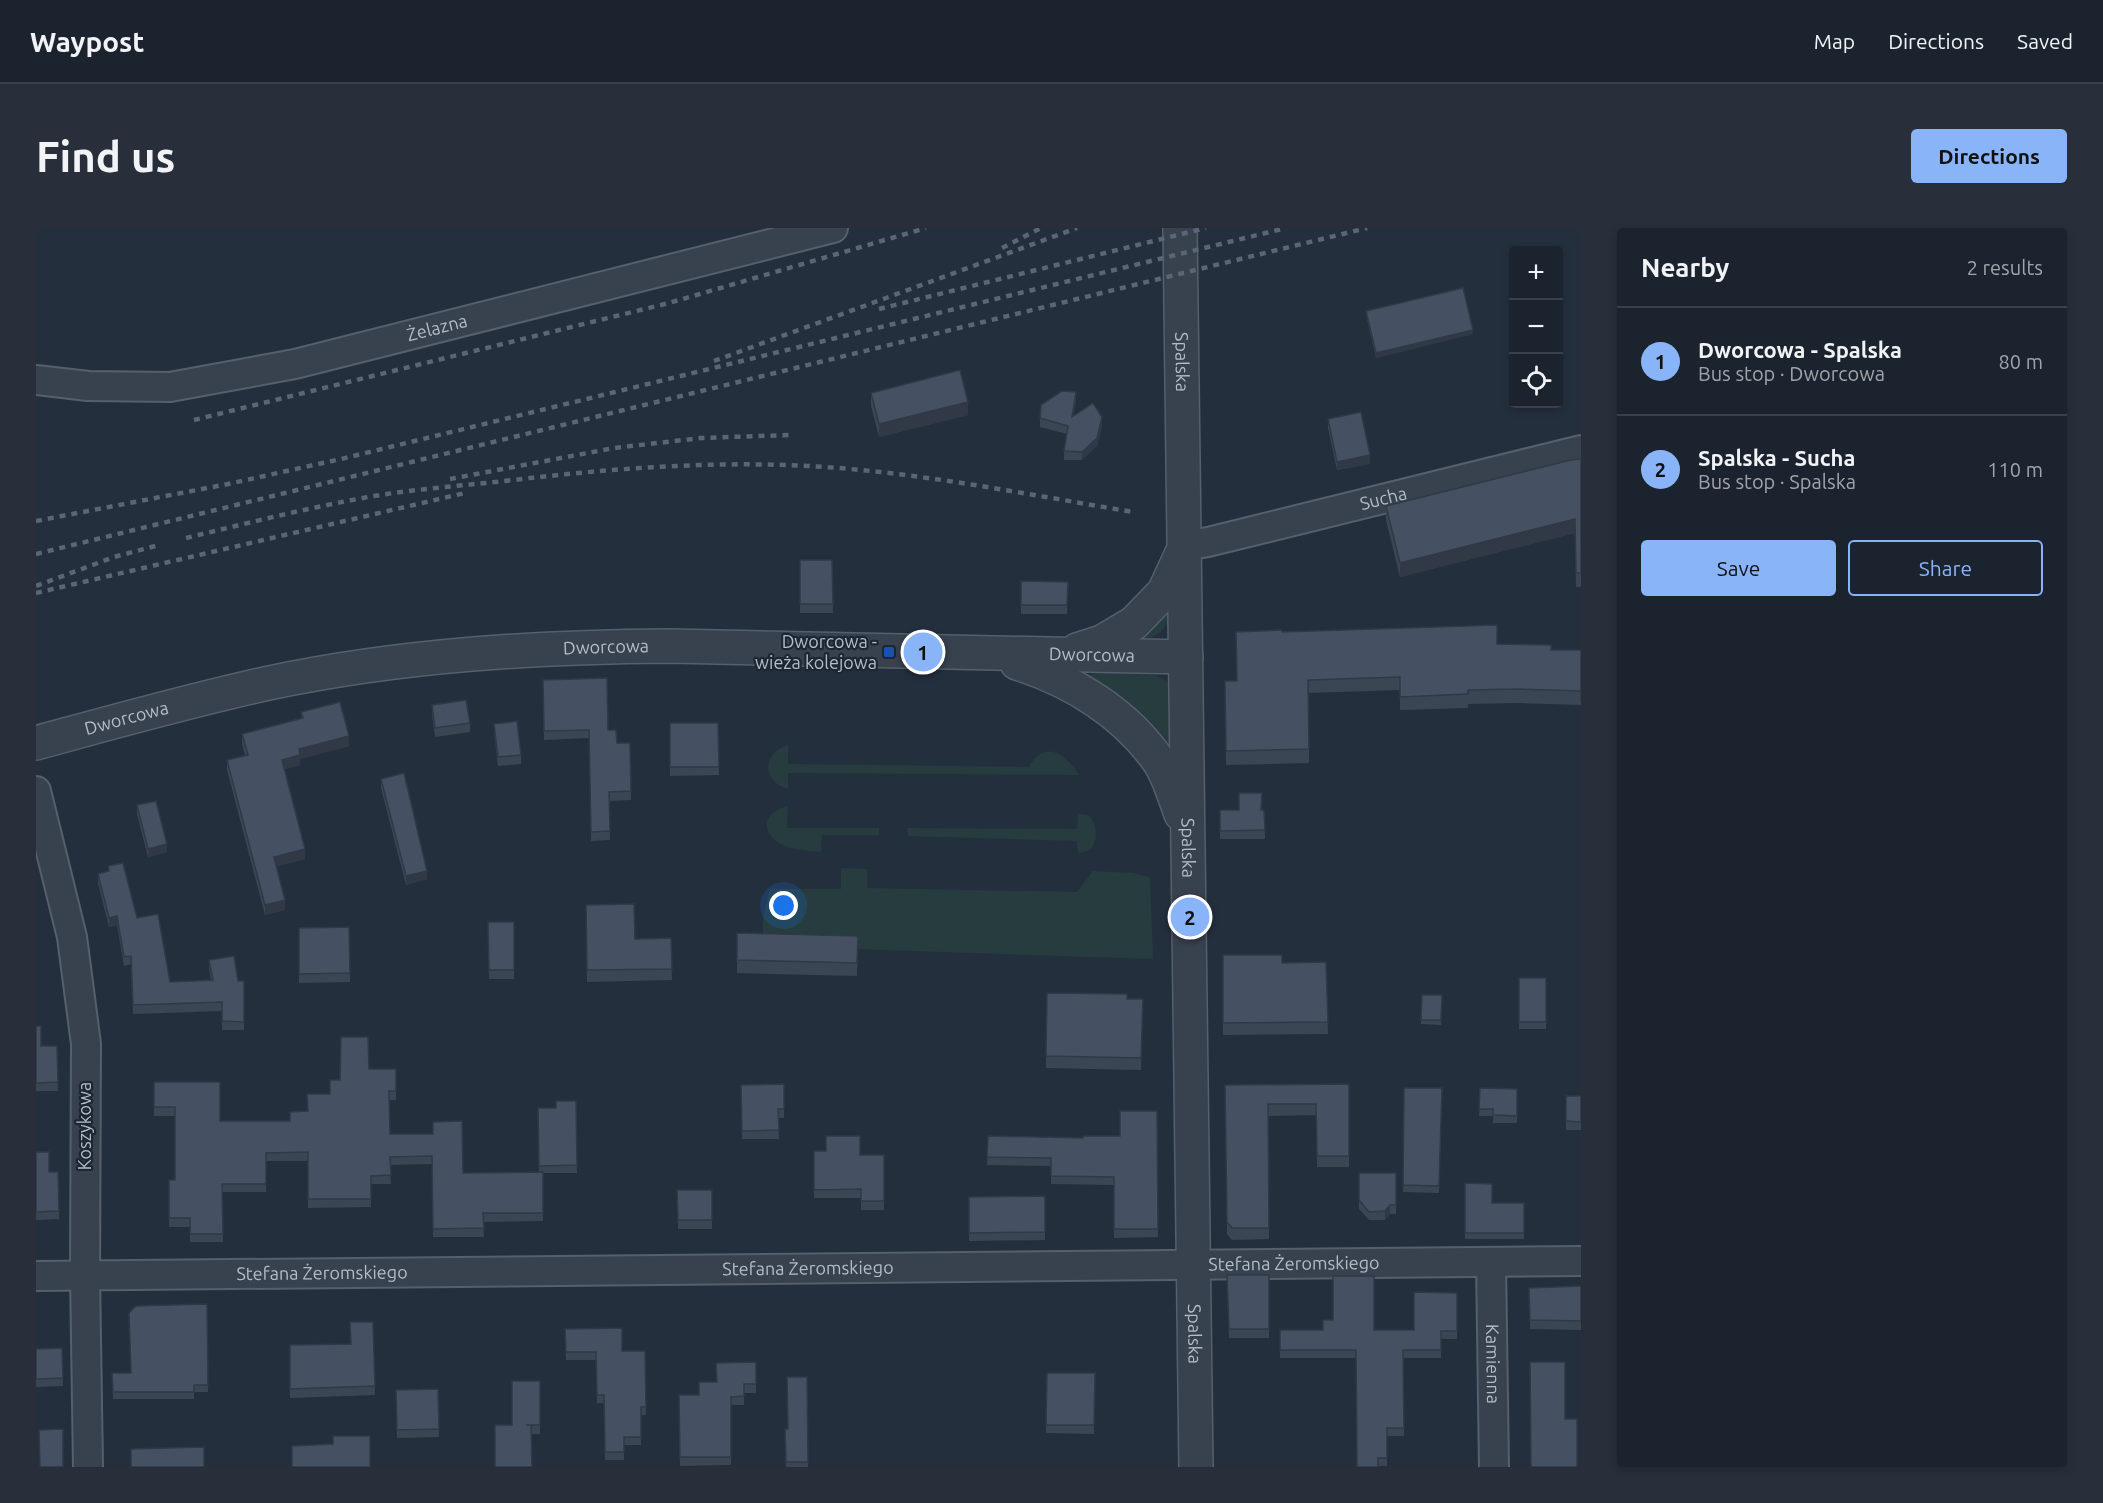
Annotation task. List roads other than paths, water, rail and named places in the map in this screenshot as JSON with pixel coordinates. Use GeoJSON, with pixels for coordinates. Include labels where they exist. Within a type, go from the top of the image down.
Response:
{"type":"FeatureCollection","features":[{"type":"Feature","properties":{"kind":"street","name":"Żelazna"},"geometry":{"type":"LineString","coordinates":[[36,380],[88,386],[170,387],[295,364],[833,228]]}},
{"type":"Feature","properties":{"kind":"street","name":"Spalska"},"geometry":{"type":"LineString","coordinates":[[1180,228],[1196,1467]]}},
{"type":"Feature","properties":{"kind":"street","name":"Sucha"},"geometry":{"type":"LineString","coordinates":[[1185,546],[1581,450]]}},
{"type":"Feature","properties":{"kind":"street"},"geometry":{"type":"LineString","coordinates":[[1057,655],[1102,642],[1134,623],[1164,592],[1185,546]]}},
{"type":"Feature","properties":{"kind":"street","name":"Dworcowa"},"geometry":{"type":"LineString","coordinates":[[36,743],[270,683],[458,654],[585,647],[670,646],[1186,657]]}},
{"type":"Feature","properties":{"kind":"street"},"geometry":{"type":"LineString","coordinates":[[987,653],[1040,670],[1076,687],[1111,711],[1134,732],[1160,764],[1189,834]]}},
{"type":"Feature","properties":{"kind":"street","name":"Koszykowa"},"geometry":{"type":"LineString","coordinates":[[36,790],[72,937],[86,1044],[88,1467]]}},
{"type":"Feature","properties":{"kind":"street","name":"Stefana Żeromskiego"},"geometry":{"type":"LineString","coordinates":[[36,1276],[1581,1261]]}},
{"type":"Feature","properties":{"kind":"street","name":"Kamienna"},"geometry":{"type":"LineString","coordinates":[[1491,1262],[1494,1467]]}},
{"type":"Feature","properties":{"kind":"railway"},"geometry":{"type":"LineString","coordinates":[[194,420],[669,303],[926,228]]}},
{"type":"Feature","properties":{"kind":"railway"},"geometry":{"type":"LineString","coordinates":[[1002,248],[1041,228]]}},
{"type":"Feature","properties":{"kind":"railway"},"geometry":{"type":"LineString","coordinates":[[714,361],[1077,228]]}},
{"type":"Feature","properties":{"kind":"railway"},"geometry":{"type":"LineString","coordinates":[[879,309],[1206,228]]}},
{"type":"Feature","properties":{"kind":"railway"},"geometry":{"type":"LineString","coordinates":[[36,521],[228,484],[341,459],[1286,228]]}},
{"type":"Feature","properties":{"kind":"railway"},"geometry":{"type":"LineString","coordinates":[[36,554],[1367,228]]}},
{"type":"Feature","properties":{"kind":"railway"},"geometry":{"type":"LineString","coordinates":[[450,479],[614,448],[701,438],[789,435]]}},
{"type":"Feature","properties":{"kind":"railway"},"geometry":{"type":"LineString","coordinates":[[186,538],[303,510],[392,493],[593,472],[737,464],[809,466],[890,473],[971,484],[1133,512]]}},
{"type":"Feature","properties":{"kind":"railway"},"geometry":{"type":"LineString","coordinates":[[36,593],[465,493]]}},
{"type":"Feature","properties":{"kind":"railway"},"geometry":{"type":"LineString","coordinates":[[36,586],[114,557],[159,545]]}},
{"type":"Feature","properties":{"kind":"place","name":"Dworcowa - wieża kolejowa"},"geometry":{"type":"Point","coordinates":[889,652]}},
{"type":"Feature","properties":{"kind":"place","name":"Dworcowa - Spalska"},"geometry":{"type":"Point","coordinates":[923,652]}},
{"type":"Feature","properties":{"kind":"place","name":"Spalska - Sucha"},"geometry":{"type":"Point","coordinates":[1190,917]}}]}
